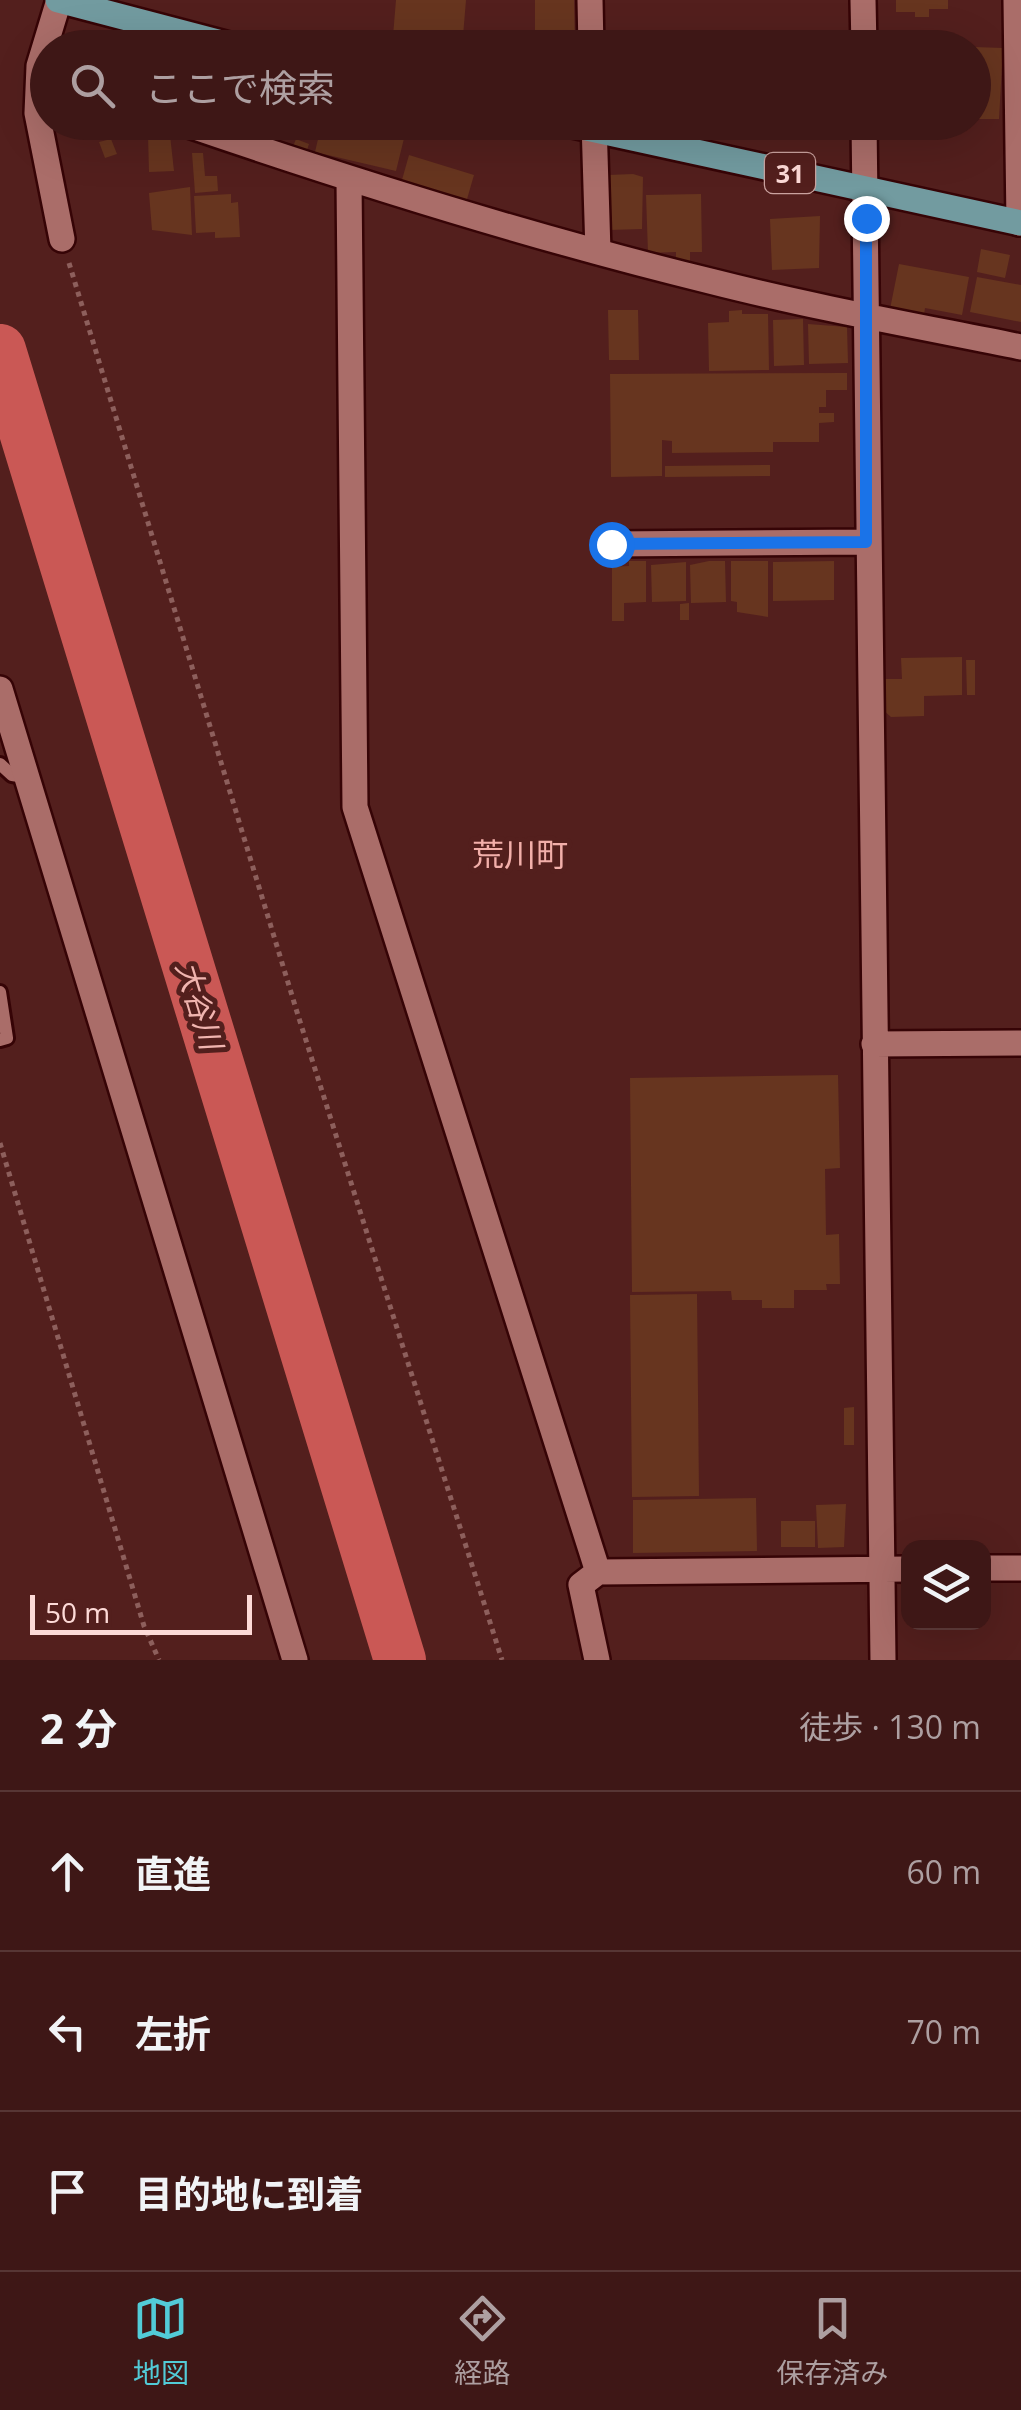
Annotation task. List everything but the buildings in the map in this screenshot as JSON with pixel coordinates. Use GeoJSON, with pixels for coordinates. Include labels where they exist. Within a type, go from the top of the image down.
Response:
{"type":"FeatureCollection","features":[{"type":"Feature","properties":{"kind":"main road"},"geometry":{"type":"LineString","coordinates":[[58,0],[172,30]]}},
{"type":"Feature","properties":{"kind":"main road","name":"31"},"geometry":{"type":"LineString","coordinates":[[653,140],[1020,223]]}},
{"type":"Feature","properties":{"kind":"street"},"geometry":{"type":"LineString","coordinates":[[49,30],[58,0]]}},
{"type":"Feature","properties":{"kind":"street"},"geometry":{"type":"LineString","coordinates":[[590,0],[591,30]]}},
{"type":"Feature","properties":{"kind":"street"},"geometry":{"type":"LineString","coordinates":[[863,0],[864,30]]}},
{"type":"Feature","properties":{"kind":"street"},"geometry":{"type":"LineString","coordinates":[[1016,0],[1020,223]]}},
{"type":"Feature","properties":{"kind":"street"},"geometry":{"type":"LineString","coordinates":[[42,140],[62,239]]}},
{"type":"Feature","properties":{"kind":"street"},"geometry":{"type":"LineString","coordinates":[[232,140],[349,180],[598,252],[1021,347]]}},
{"type":"Feature","properties":{"kind":"street"},"geometry":{"type":"LineString","coordinates":[[594,140],[598,252]]}},
{"type":"Feature","properties":{"kind":"street"},"geometry":{"type":"LineString","coordinates":[[864,140],[866,542],[883,1660]]}},
{"type":"Feature","properties":{"kind":"street"},"geometry":{"type":"LineString","coordinates":[[349,180],[354,807],[598,1572]]}},
{"type":"Feature","properties":{"kind":"street"},"geometry":{"type":"LineString","coordinates":[[611,544],[866,542]]}},
{"type":"Feature","properties":{"kind":"street"},"geometry":{"type":"LineString","coordinates":[[0,689],[295,1660]]}},
{"type":"Feature","properties":{"kind":"street"},"geometry":{"type":"LineString","coordinates":[[874,1044],[1021,1043]]}},
{"type":"Feature","properties":{"kind":"street"},"geometry":{"type":"LineString","coordinates":[[991,1568],[1021,1568]]}},
{"type":"Feature","properties":{"kind":"street"},"geometry":{"type":"LineString","coordinates":[[596,1660],[581,1585],[598,1572],[901,1569]]}},
{"type":"Feature","properties":{"kind":"lane"},"geometry":{"type":"LineString","coordinates":[[0,764],[12,776],[25,777]]}},
{"type":"Feature","properties":{"kind":"lane"},"geometry":{"type":"LineString","coordinates":[[0,992],[8,1038],[0,1040]]}},
{"type":"Feature","properties":{"kind":"path"},"geometry":{"type":"LineString","coordinates":[[62,239],[297,1012],[502,1660]]}},
{"type":"Feature","properties":{"kind":"path"},"geometry":{"type":"LineString","coordinates":[[0,1143],[144,1626],[159,1660]]}},
{"type":"Feature","properties":{"kind":"waterway","name":"大谷川"},"geometry":{"type":"LineString","coordinates":[[0,350],[400,1660]]}},
{"type":"Feature","properties":{"kind":"district","name":"荒川町"},"geometry":{"type":"Point","coordinates":[520,853]}},
{"type":"Feature","properties":{"kind":"route"},"geometry":{"type":"LineString","coordinates":[[611,544],[866,542],[866,218]]}}]}
